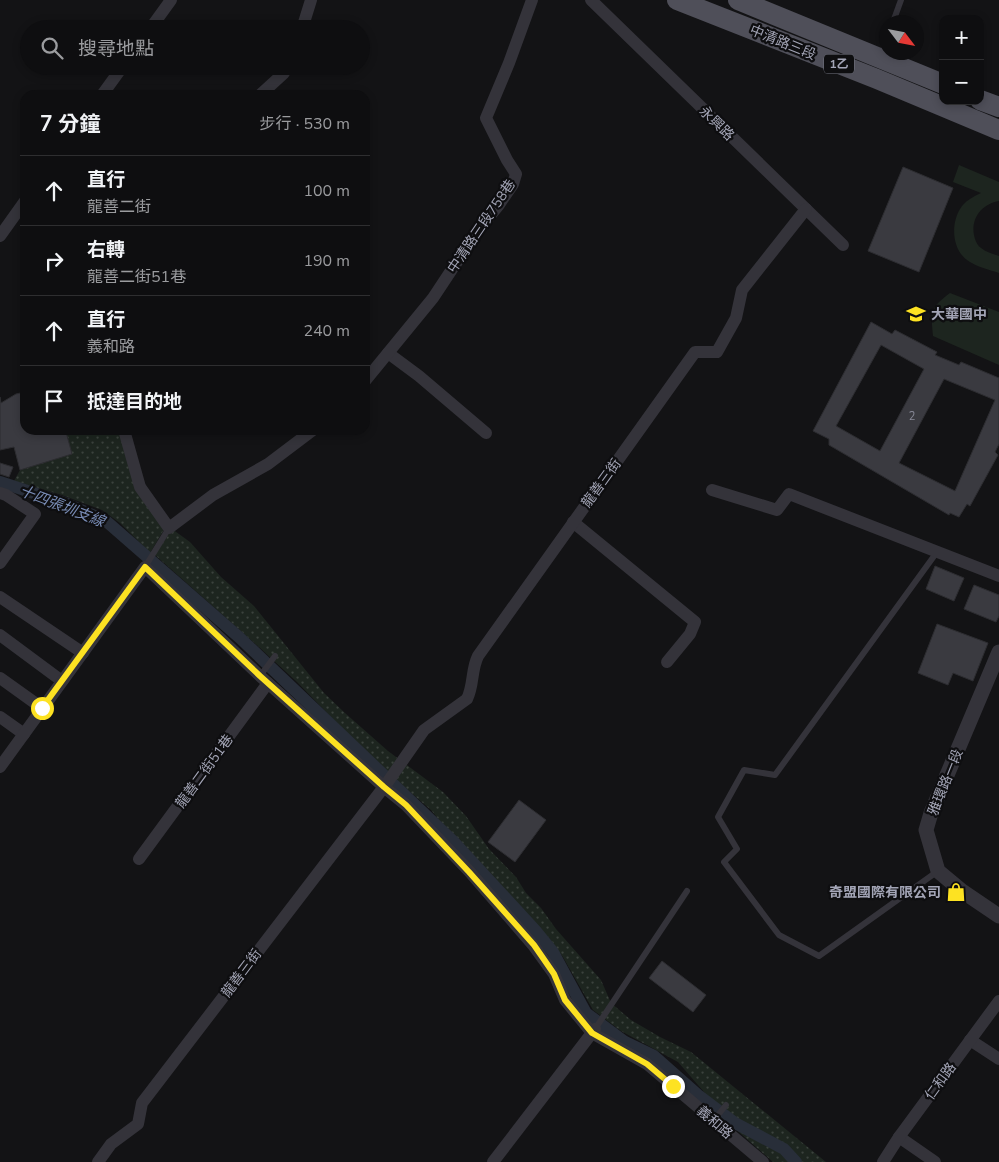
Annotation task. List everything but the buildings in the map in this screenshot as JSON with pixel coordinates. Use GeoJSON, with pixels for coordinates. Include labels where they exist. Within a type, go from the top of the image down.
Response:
{"type":"FeatureCollection","features":[{"type":"Feature","properties":{"kind":"main road","name":"中清路三段"},"geometry":{"type":"LineString","coordinates":[[677,0],[877,79],[999,130]]}},
{"type":"Feature","properties":{"kind":"main road","name":"中清路三段"},"geometry":{"type":"LineString","coordinates":[[738,0],[879,49]]}},
{"type":"Feature","properties":{"kind":"main road","name":"中清路三段"},"geometry":{"type":"LineString","coordinates":[[900,60],[939,82]]}},
{"type":"Feature","properties":{"kind":"main road"},"geometry":{"type":"LineString","coordinates":[[984,101],[999,107]]}},
{"type":"Feature","properties":{"kind":"street"},"geometry":{"type":"LineString","coordinates":[[157,20],[171,0]]}},
{"type":"Feature","properties":{"kind":"street"},"geometry":{"type":"LineString","coordinates":[[305,20],[311,0]]}},
{"type":"Feature","properties":{"kind":"street","name":"中清路三段758巷"},"geometry":{"type":"LineString","coordinates":[[370,376],[433,298],[476,233],[513,184],[516,174],[486,118],[532,0]]}},
{"type":"Feature","properties":{"kind":"street","name":"永興路"},"geometry":{"type":"LineString","coordinates":[[591,0],[844,245]]}},
{"type":"Feature","properties":{"kind":"street"},"geometry":{"type":"LineString","coordinates":[[106,90],[116,75]]}},
{"type":"Feature","properties":{"kind":"street"},"geometry":{"type":"LineString","coordinates":[[265,90],[282,75]]}},
{"type":"Feature","properties":{"kind":"street"},"geometry":{"type":"LineString","coordinates":[[0,236],[20,208]]}},
{"type":"Feature","properties":{"kind":"street","name":"龍善三街"},"geometry":{"type":"LineString","coordinates":[[98,1162],[111,1144],[138,1124],[142,1104],[385,785],[424,730],[468,699],[478,656],[695,352],[717,352],[736,318],[742,290],[806,209]]}},
{"type":"Feature","properties":{"kind":"street"},"geometry":{"type":"LineString","coordinates":[[388,353],[419,376],[486,432]]}},
{"type":"Feature","properties":{"kind":"street"},"geometry":{"type":"LineString","coordinates":[[125,435],[140,487],[169,528],[212,496],[268,464],[306,435]]}},
{"type":"Feature","properties":{"kind":"street"},"geometry":{"type":"LineString","coordinates":[[712,490],[777,510],[789,494],[999,576]]}},
{"type":"Feature","properties":{"kind":"street"},"geometry":{"type":"LineString","coordinates":[[0,563],[35,514],[2,497]]}},
{"type":"Feature","properties":{"kind":"street"},"geometry":{"type":"LineString","coordinates":[[573,522],[695,622],[690,634],[667,662]]}},
{"type":"Feature","properties":{"kind":"street"},"geometry":{"type":"LineString","coordinates":[[1,762],[24,734],[145,567],[264,679],[385,785]]}},
{"type":"Feature","properties":{"kind":"street"},"geometry":{"type":"LineString","coordinates":[[0,597],[83,653]]}},
{"type":"Feature","properties":{"kind":"street"},"geometry":{"type":"LineString","coordinates":[[0,635],[62,681]]}},
{"type":"Feature","properties":{"kind":"street","name":"雅環路一段"},"geometry":{"type":"LineString","coordinates":[[938,871],[926,830],[999,652]]}},
{"type":"Feature","properties":{"kind":"street"},"geometry":{"type":"LineString","coordinates":[[0,678],[42,708]]}},
{"type":"Feature","properties":{"kind":"street","name":"龍善二街51巷"},"geometry":{"type":"LineString","coordinates":[[139,859],[264,679]]}},
{"type":"Feature","properties":{"kind":"street"},"geometry":{"type":"LineString","coordinates":[[0,717],[24,734]]}},
{"type":"Feature","properties":{"kind":"street","name":"義和路"},"geometry":{"type":"LineString","coordinates":[[385,785],[463,865],[534,945],[554,974],[565,1000],[594,1031],[647,1064],[763,1162]]}},
{"type":"Feature","properties":{"kind":"street"},"geometry":{"type":"LineString","coordinates":[[938,871],[962,891],[999,916]]}},
{"type":"Feature","properties":{"kind":"street","name":"仁和路"},"geometry":{"type":"LineString","coordinates":[[882,1162],[999,1001]]}},
{"type":"Feature","properties":{"kind":"street"},"geometry":{"type":"LineString","coordinates":[[493,1162],[594,1031]]}},
{"type":"Feature","properties":{"kind":"street"},"geometry":{"type":"LineString","coordinates":[[970,1040],[999,1060]]}},
{"type":"Feature","properties":{"kind":"street"},"geometry":{"type":"LineString","coordinates":[[899,1137],[935,1162]]}},
{"type":"Feature","properties":{"kind":"lane"},"geometry":{"type":"LineString","coordinates":[[896,15],[901,0]]}},
{"type":"Feature","properties":{"kind":"lane"},"geometry":{"type":"LineString","coordinates":[[145,567],[169,528]]}},
{"type":"Feature","properties":{"kind":"lane"},"geometry":{"type":"LineString","coordinates":[[937,552],[775,775],[744,770],[718,817],[737,849],[724,862],[779,935],[819,956],[938,871]]}},
{"type":"Feature","properties":{"kind":"lane"},"geometry":{"type":"LineString","coordinates":[[264,679],[275,656]]}},
{"type":"Feature","properties":{"kind":"lane"},"geometry":{"type":"LineString","coordinates":[[594,1031],[687,892]]}},
{"type":"Feature","properties":{"kind":"lane"},"geometry":{"type":"LineString","coordinates":[[714,1120],[726,1105]]}},
{"type":"Feature","properties":{"kind":"shaded area"},"geometry":{"type":"Polygon","coordinates":[[[959,165],[999,182],[999,201],[982,209],[975,219],[974,232],[975,240],[980,247],[987,252],[999,256],[999,273],[970,262],[959,251],[956,244],[954,228],[958,213],[966,202],[981,193],[953,182],[959,165]]]}},
{"type":"Feature","properties":{"kind":"shaded area"},"geometry":{"type":"Polygon","coordinates":[[[950,293],[999,312],[999,365],[933,336],[933,311],[938,303],[950,293]]]}},
{"type":"Feature","properties":{"kind":"shaded area"},"geometry":{"type":"Polygon","coordinates":[[[67,435],[123,435],[165,528],[150,553],[120,523],[102,510],[62,495],[14,481],[20,470],[72,454],[67,435]]]}},
{"type":"Feature","properties":{"kind":"shaded area"},"geometry":{"type":"Polygon","coordinates":[[[172,529],[190,542],[221,577],[254,606],[324,693],[388,751],[443,792],[466,816],[489,849],[516,877],[526,893],[541,908],[556,929],[601,980],[611,1003],[631,1020],[691,1052],[826,1162],[773,1162],[708,1105],[711,1100],[678,1062],[621,1031],[593,1010],[563,957],[549,938],[452,836],[431,810],[372,759],[297,682],[155,555],[172,529]]]}},
{"type":"Feature","properties":{"kind":"waterway","name":"十四張圳支線"},"geometry":{"type":"LineString","coordinates":[[0,482],[67,504],[106,521],[240,638],[453,841],[553,952],[586,1013],[625,1042],[654,1056],[698,1095],[735,1123],[784,1149],[796,1162]]}},
{"type":"Feature","properties":{"kind":"place","name":"大華國中"},"geometry":{"type":"Point","coordinates":[916,314]}},
{"type":"Feature","properties":{"kind":"place","name":"奇盟國際有限公司"},"geometry":{"type":"Point","coordinates":[956,892]}},
{"type":"Feature","properties":{"kind":"route"},"geometry":{"type":"LineString","coordinates":[[42,708],[145,567],[260,676],[406,805],[534,945],[554,974],[565,1000],[592,1033],[647,1064],[673,1086]]}}]}
